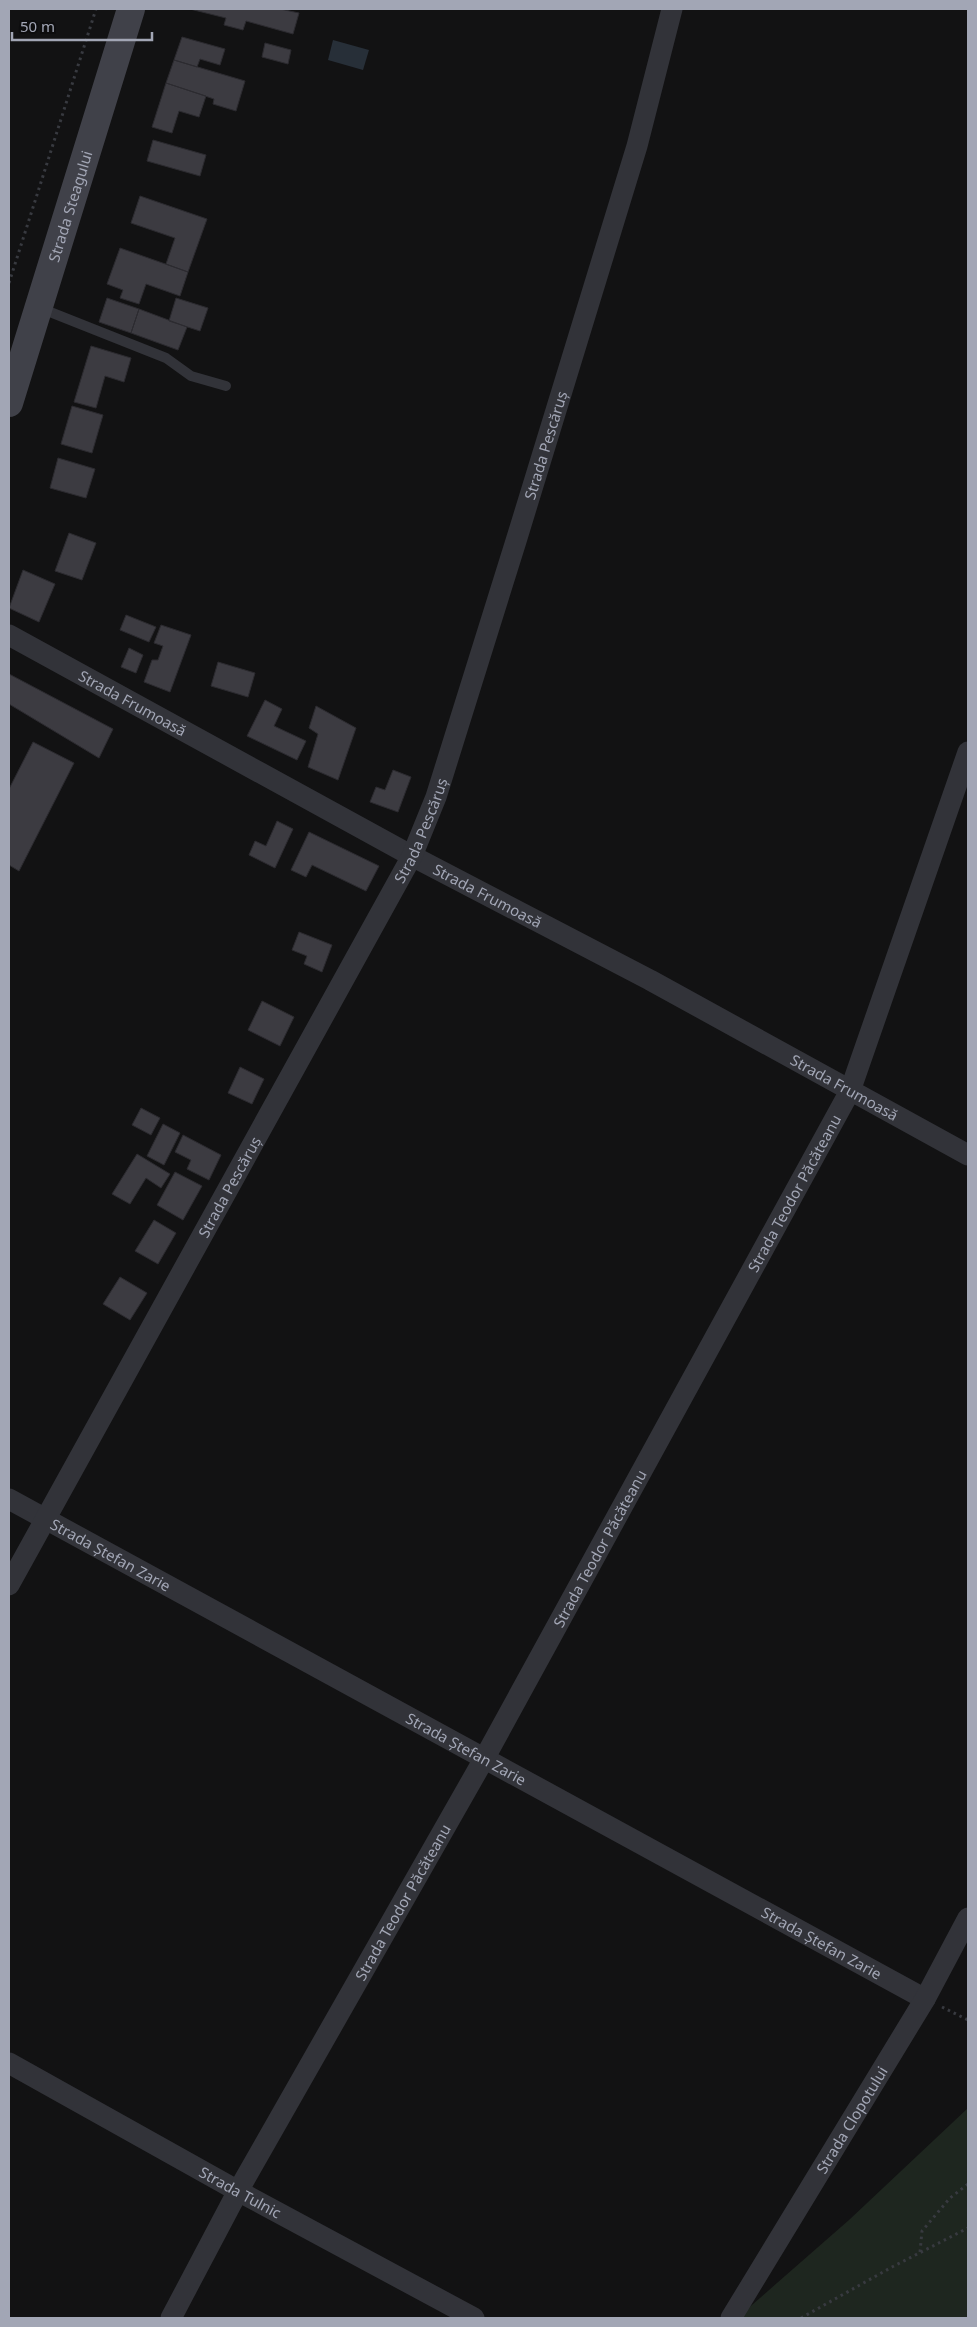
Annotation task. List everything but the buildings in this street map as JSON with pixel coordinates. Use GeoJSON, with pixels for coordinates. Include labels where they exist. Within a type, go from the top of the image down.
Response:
{"type":"FeatureCollection","features":[{"type":"Feature","properties":{"kind":"main road","name":"Strada Steagului"},"geometry":{"type":"LineString","coordinates":[[9,403],[131,9]]}},
{"type":"Feature","properties":{"kind":"street","name":"Strada Pescăruș"},"geometry":{"type":"LineString","coordinates":[[9,1585],[412,856],[436,797],[637,146],[672,9]]}},
{"type":"Feature","properties":{"kind":"street","name":"Strada Frumoasă"},"geometry":{"type":"LineString","coordinates":[[9,636],[412,856],[650,980],[850,1092],[968,1155]]}},
{"type":"Feature","properties":{"kind":"street","name":"Strada Teodor Păcăteanu"},"geometry":{"type":"LineString","coordinates":[[171,2318],[238,2191],[484,1759],[850,1092],[968,752]]}},
{"type":"Feature","properties":{"kind":"street","name":"Strada Ștefan Zarie"},"geometry":{"type":"LineString","coordinates":[[9,1499],[44,1520],[925,1999]]}},
{"type":"Feature","properties":{"kind":"street","name":"Strada Clopotului"},"geometry":{"type":"LineString","coordinates":[[731,2318],[925,1999],[968,1918]]}},
{"type":"Feature","properties":{"kind":"street","name":"Strada Tulnic"},"geometry":{"type":"LineString","coordinates":[[9,2063],[238,2191],[474,2318]]}},
{"type":"Feature","properties":{"kind":"lane"},"geometry":{"type":"LineString","coordinates":[[39,308],[166,358],[191,376],[226,386]]}},
{"type":"Feature","properties":{"kind":"path"},"geometry":{"type":"LineString","coordinates":[[9,284],[96,9]]}},
{"type":"Feature","properties":{"kind":"path"},"geometry":{"type":"LineString","coordinates":[[925,1999],[968,2020]]}},
{"type":"Feature","properties":{"kind":"path"},"geometry":{"type":"LineString","coordinates":[[920,2252],[922,2231],[950,2198],[968,2184]]}},
{"type":"Feature","properties":{"kind":"path"},"geometry":{"type":"LineString","coordinates":[[801,2318],[920,2252],[968,2228]]}},
{"type":"Feature","properties":{"kind":"shaded area"},"geometry":{"type":"Polygon","coordinates":[[[333,40],[369,50],[363,70],[328,60],[333,40]]]}},
{"type":"Feature","properties":{"kind":"shaded area"},"geometry":{"type":"Polygon","coordinates":[[[968,2108],[968,2318],[737,2318],[849,2220],[968,2108]]]}}]}
